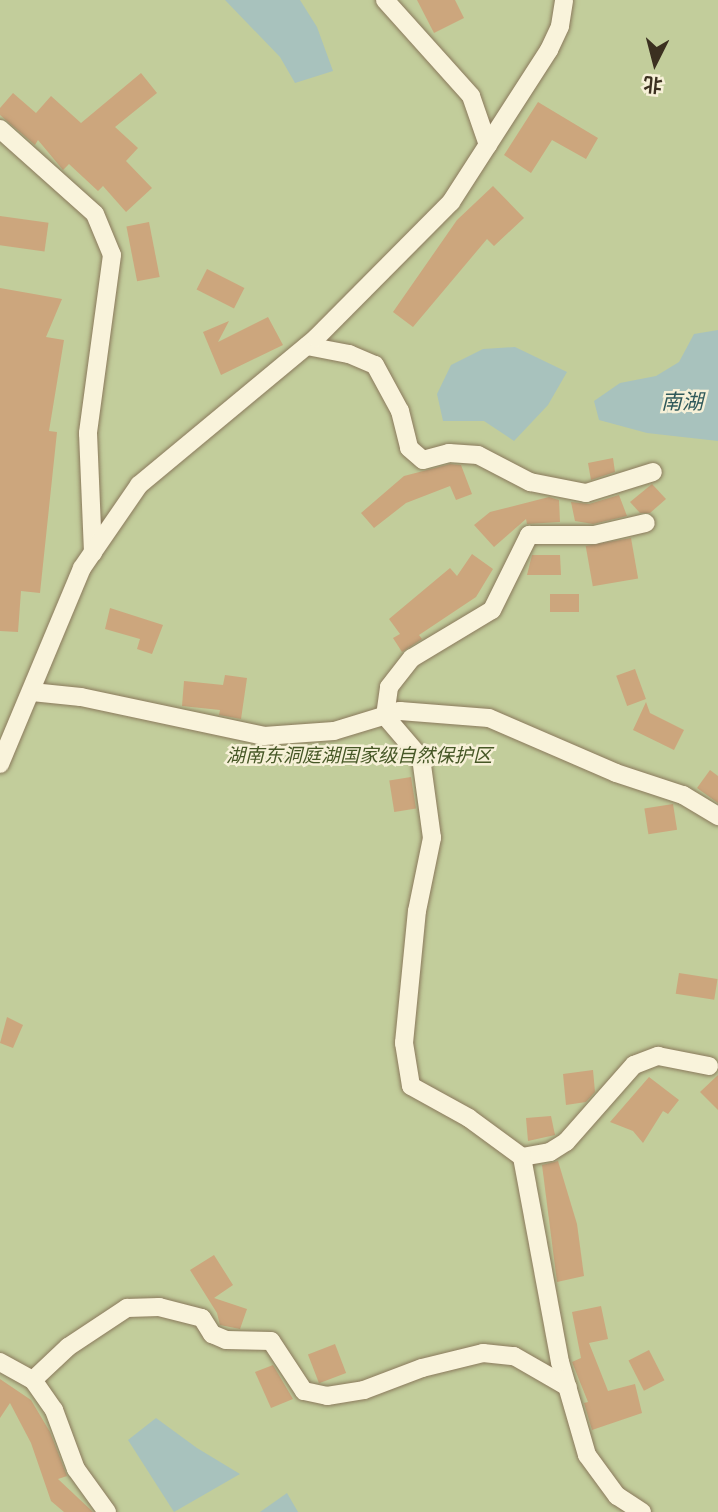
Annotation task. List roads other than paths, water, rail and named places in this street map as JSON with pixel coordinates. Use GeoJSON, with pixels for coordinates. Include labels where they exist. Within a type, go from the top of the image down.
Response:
{"type":"FeatureCollection","features":[{"type":"Feature","properties":{"kind":"street"},"geometry":{"type":"LineString","coordinates":[[385,0],[471,96],[488,145]]}},
{"type":"Feature","properties":{"kind":"street"},"geometry":{"type":"LineString","coordinates":[[0,764],[93,553],[139,485],[307,346],[451,202],[549,50],[560,26],[564,0]]}},
{"type":"Feature","properties":{"kind":"street"},"geometry":{"type":"LineString","coordinates":[[0,129],[95,214],[112,255],[88,433],[93,553]]}},
{"type":"Feature","properties":{"kind":"street"},"geometry":{"type":"LineString","coordinates":[[307,346],[349,354],[375,365],[400,411],[408,448],[423,460],[449,453],[478,455],[530,482],[586,493],[653,472]]}},
{"type":"Feature","properties":{"kind":"street"},"geometry":{"type":"LineString","coordinates":[[642,1512],[617,1496],[587,1455],[568,1387],[522,1157],[469,1118],[411,1086],[405,1031],[417,911],[432,838],[421,758],[385,716],[389,687],[412,658],[492,610],[529,535],[594,535],[646,523]]}},
{"type":"Feature","properties":{"kind":"street"},"geometry":{"type":"LineString","coordinates":[[32,692],[81,697],[264,736],[334,731],[400,711],[489,718],[616,773],[683,795],[718,816]]}},
{"type":"Feature","properties":{"kind":"street"},"geometry":{"type":"LineString","coordinates":[[522,1157],[550,1152],[566,1142],[634,1065],[658,1056],[709,1066]]}},
{"type":"Feature","properties":{"kind":"street"},"geometry":{"type":"LineString","coordinates":[[33,1380],[68,1347],[127,1308],[159,1307],[202,1318],[212,1334],[226,1340],[271,1341],[304,1391],[327,1396],[364,1390],[422,1368],[483,1353],[514,1356],[568,1387]]}},
{"type":"Feature","properties":{"kind":"street"},"geometry":{"type":"LineString","coordinates":[[0,1362],[33,1380],[54,1410],[76,1469],[107,1512]]}},
{"type":"Feature","properties":{"kind":"water"},"geometry":{"type":"Polygon","coordinates":[[[225,0],[300,0],[317,27],[333,71],[295,83],[280,57],[225,0]]]}},
{"type":"Feature","properties":{"kind":"water","name":"南湖"},"geometry":{"type":"Polygon","coordinates":[[[718,330],[718,441],[647,433],[599,420],[594,401],[620,383],[656,376],[679,362],[694,334],[718,330]]]}},
{"type":"Feature","properties":{"kind":"water"},"geometry":{"type":"Polygon","coordinates":[[[515,347],[567,372],[548,405],[514,441],[484,421],[443,421],[437,394],[451,365],[483,349],[515,347]]]}},
{"type":"Feature","properties":{"kind":"water"},"geometry":{"type":"Polygon","coordinates":[[[156,1418],[197,1448],[240,1474],[174,1512],[128,1440],[156,1418]]]}},
{"type":"Feature","properties":{"kind":"water"},"geometry":{"type":"Polygon","coordinates":[[[287,1493],[298,1512],[260,1512],[287,1493]]]}},
{"type":"Feature","properties":{"kind":"park label","name":"湖南东洞庭湖国家级自然保护区"},"geometry":{"type":"Point","coordinates":[359,756]}}]}
